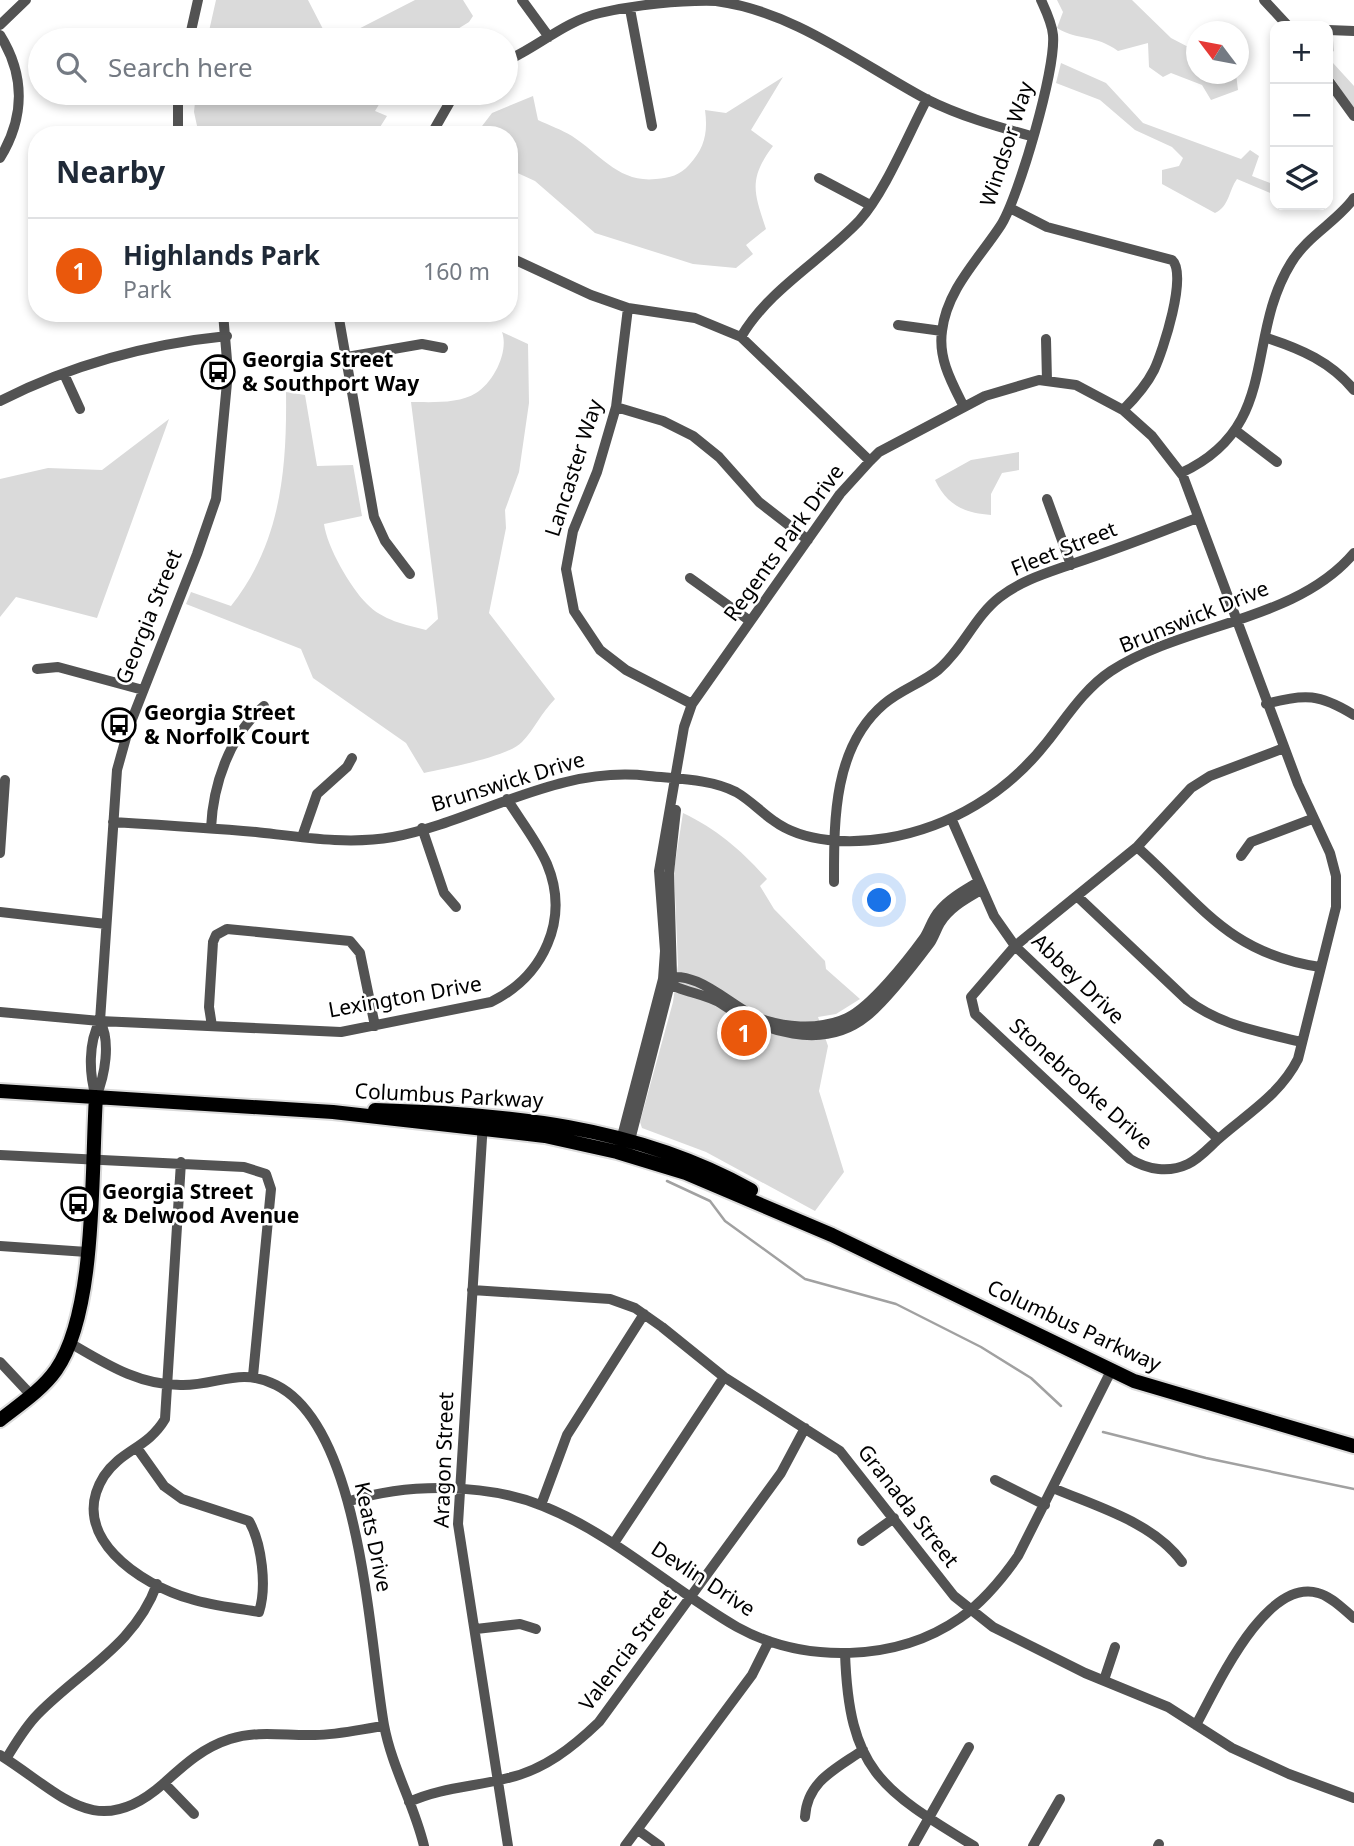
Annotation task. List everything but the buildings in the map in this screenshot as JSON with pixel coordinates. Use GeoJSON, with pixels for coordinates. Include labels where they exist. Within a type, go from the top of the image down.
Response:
{"type":"FeatureCollection","features":[{"type":"Feature","properties":{"kind":"main road","name":"Columbus Parkway"},"geometry":{"type":"LineString","coordinates":[[0,1091],[333,1112],[369,1110],[483,1121],[534,1120],[709,1167],[832,1235],[1111,1371],[1180,1396],[1354,1446]]}},
{"type":"Feature","properties":{"kind":"main road","name":"Georgia Street"},"geometry":{"type":"LineString","coordinates":[[0,1420],[32,1395],[55,1371],[70,1343],[81,1313],[96,1097]]}},
{"type":"Feature","properties":{"kind":"main road","name":"Columbus Parkway"},"geometry":{"type":"LineString","coordinates":[[1307,1431],[1315,1428],[1354,1436]]}},
{"type":"Feature","properties":{"kind":"street"},"geometry":{"type":"LineString","coordinates":[[0,25],[26,0]]}},
{"type":"Feature","properties":{"kind":"street"},"geometry":{"type":"LineString","coordinates":[[192,28],[198,0]]}},
{"type":"Feature","properties":{"kind":"street"},"geometry":{"type":"LineString","coordinates":[[522,0],[549,37]]}},
{"type":"Feature","properties":{"kind":"street"},"geometry":{"type":"LineString","coordinates":[[518,54],[598,14],[674,1],[713,0],[762,11],[805,30],[927,99],[966,117],[1031,136]]}},
{"type":"Feature","properties":{"kind":"street","name":"Windsor Way"},"geometry":{"type":"LineString","coordinates":[[964,407],[944,360],[942,331],[946,312],[955,292],[1010,208],[1053,55],[1051,23],[1041,0]]}},
{"type":"Feature","properties":{"kind":"street"},"geometry":{"type":"LineString","coordinates":[[1264,0],[1283,21]]}},
{"type":"Feature","properties":{"kind":"street"},"geometry":{"type":"LineString","coordinates":[[630,9],[652,126]]}},
{"type":"Feature","properties":{"kind":"street"},"geometry":{"type":"LineString","coordinates":[[1333,30],[1354,31]]}},
{"type":"Feature","properties":{"kind":"street"},"geometry":{"type":"LineString","coordinates":[[0,35],[14,60],[20,88],[16,125],[0,158]]}},
{"type":"Feature","properties":{"kind":"street"},"geometry":{"type":"LineString","coordinates":[[1331,84],[1354,116]]}},
{"type":"Feature","properties":{"kind":"street"},"geometry":{"type":"LineString","coordinates":[[741,337],[768,300],[831,250],[870,205],[927,99]]}},
{"type":"Feature","properties":{"kind":"street"},"geometry":{"type":"LineString","coordinates":[[178,105],[178,126]]}},
{"type":"Feature","properties":{"kind":"street"},"geometry":{"type":"LineString","coordinates":[[436,126],[448,105]]}},
{"type":"Feature","properties":{"kind":"street"},"geometry":{"type":"LineString","coordinates":[[819,178],[870,205]]}},
{"type":"Feature","properties":{"kind":"street"},"geometry":{"type":"LineString","coordinates":[[1181,473],[1202,464],[1235,430],[1251,397],[1280,286],[1291,263],[1309,239],[1354,198]]}},
{"type":"Feature","properties":{"kind":"street"},"geometry":{"type":"LineString","coordinates":[[1010,208],[1047,227],[1172,260],[1178,265],[1175,294],[1160,354],[1148,381],[1124,410]]}},
{"type":"Feature","properties":{"kind":"street"},"geometry":{"type":"LineString","coordinates":[[518,261],[591,295],[628,308],[695,318],[741,337],[870,461]]}},
{"type":"Feature","properties":{"kind":"street","name":"Lancaster Way"},"geometry":{"type":"LineString","coordinates":[[628,308],[617,407],[566,556],[569,590],[580,622],[600,650],[626,670],[692,704]]}},
{"type":"Feature","properties":{"kind":"street","name":"Georgia Street"},"geometry":{"type":"LineString","coordinates":[[96,1097],[91,1080],[94,1032],[100,1021],[113,822],[121,749],[216,499],[227,395],[228,336],[225,322]]}},
{"type":"Feature","properties":{"kind":"street"},"geometry":{"type":"LineString","coordinates":[[340,322],[374,517],[385,541],[410,574]]}},
{"type":"Feature","properties":{"kind":"street"},"geometry":{"type":"LineString","coordinates":[[898,326],[942,331]]}},
{"type":"Feature","properties":{"kind":"street"},"geometry":{"type":"LineString","coordinates":[[0,401],[64,374],[139,349],[228,336]]}},
{"type":"Feature","properties":{"kind":"street"},"geometry":{"type":"LineString","coordinates":[[1267,338],[1313,356],[1332,368],[1354,390]]}},
{"type":"Feature","properties":{"kind":"street"},"geometry":{"type":"LineString","coordinates":[[1046,339],[1047,381]]}},
{"type":"Feature","properties":{"kind":"street"},"geometry":{"type":"LineString","coordinates":[[347,357],[422,344],[443,348]]}},
{"type":"Feature","properties":{"kind":"street"},"geometry":{"type":"LineString","coordinates":[[64,374],[80,408]]}},
{"type":"Feature","properties":{"kind":"street","name":"Regents Park Drive"},"geometry":{"type":"LineString","coordinates":[[624,1146],[668,980],[659,871],[684,727],[692,704],[841,494],[879,452],[1004,388],[1047,381],[1076,385],[1124,410],[1152,436],[1181,473],[1266,704]]}},
{"type":"Feature","properties":{"kind":"street"},"geometry":{"type":"LineString","coordinates":[[617,407],[663,421],[693,436],[719,457],[759,502],[808,540]]}},
{"type":"Feature","properties":{"kind":"street"},"geometry":{"type":"LineString","coordinates":[[1235,430],[1277,462]]}},
{"type":"Feature","properties":{"kind":"street"},"geometry":{"type":"LineString","coordinates":[[1047,499],[1071,565]]}},
{"type":"Feature","properties":{"kind":"street","name":"Fleet Street"},"geometry":{"type":"LineString","coordinates":[[834,882],[834,840],[844,765],[851,747],[871,717],[893,697],[938,670],[951,657],[974,623],[1003,595],[1031,578],[1197,518]]}},
{"type":"Feature","properties":{"kind":"street","name":"Brunswick Drive"},"geometry":{"type":"LineString","coordinates":[[113,822],[364,840],[422,828],[559,783],[602,774],[676,779],[727,788],[786,828],[834,840],[883,839],[951,818],[996,792],[1021,772],[1090,688],[1111,671],[1171,643],[1309,591],[1342,568],[1354,553]]}},
{"type":"Feature","properties":{"kind":"street"},"geometry":{"type":"LineString","coordinates":[[690,578],[750,621]]}},
{"type":"Feature","properties":{"kind":"street"},"geometry":{"type":"LineString","coordinates":[[37,669],[58,667],[143,690]]}},
{"type":"Feature","properties":{"kind":"street"},"geometry":{"type":"LineString","coordinates":[[1266,704],[1311,696],[1334,702],[1354,715]]}},
{"type":"Feature","properties":{"kind":"street","name":"Stonebrooke Drive"},"geometry":{"type":"LineString","coordinates":[[1015,946],[971,997],[975,1014],[1136,1163],[1155,1168],[1177,1167],[1197,1158],[1282,1086],[1298,1059],[1337,891],[1330,853],[1312,819],[1266,704]]}},
{"type":"Feature","properties":{"kind":"street"},"geometry":{"type":"LineString","coordinates":[[211,828],[215,789],[222,770],[249,719],[264,706]]}},
{"type":"Feature","properties":{"kind":"street"},"geometry":{"type":"LineString","coordinates":[[1015,946],[1137,847],[1191,788],[1210,776],[1284,748]]}},
{"type":"Feature","properties":{"kind":"street"},"geometry":{"type":"LineString","coordinates":[[302,837],[317,794],[347,767],[352,758]]}},
{"type":"Feature","properties":{"kind":"street"},"geometry":{"type":"LineString","coordinates":[[0,853],[5,780]]}},
{"type":"Feature","properties":{"kind":"street","name":"Lexington Drive"},"geometry":{"type":"LineString","coordinates":[[0,1012],[100,1021],[329,1032],[375,1027],[491,1002],[517,986],[546,951],[555,920],[554,882],[545,861],[507,800]]}},
{"type":"Feature","properties":{"kind":"street","name":"Abbey Drive"},"geometry":{"type":"LineString","coordinates":[[951,818],[994,916],[1015,946],[1219,1139]]}},
{"type":"Feature","properties":{"kind":"street"},"geometry":{"type":"LineString","coordinates":[[1241,856],[1251,842],[1312,819]]}},
{"type":"Feature","properties":{"kind":"street"},"geometry":{"type":"LineString","coordinates":[[422,828],[441,885],[456,907]]}},
{"type":"Feature","properties":{"kind":"street"},"geometry":{"type":"LineString","coordinates":[[1137,847],[1235,938],[1268,955],[1321,967]]}},
{"type":"Feature","properties":{"kind":"street"},"geometry":{"type":"LineString","coordinates":[[668,980],[712,989],[754,1016],[773,1023],[810,1027],[835,1023],[862,1010],[925,936],[940,910],[980,886]]}},
{"type":"Feature","properties":{"kind":"street"},"geometry":{"type":"LineString","coordinates":[[1078,897],[1187,1000],[1207,1015],[1225,1024],[1302,1042]]}},
{"type":"Feature","properties":{"kind":"street"},"geometry":{"type":"LineString","coordinates":[[0,912],[106,924]]}},
{"type":"Feature","properties":{"kind":"street"},"geometry":{"type":"LineString","coordinates":[[212,1026],[209,1007],[213,942],[216,935],[227,929],[350,941],[360,953],[375,1027]]}},
{"type":"Feature","properties":{"kind":"street","name":"Aragon Street"},"geometry":{"type":"LineString","coordinates":[[483,1121],[458,1524],[508,1846]]}},
{"type":"Feature","properties":{"kind":"street"},"geometry":{"type":"LineString","coordinates":[[0,1155],[243,1167],[266,1174],[271,1189],[253,1376],[186,1386],[149,1382],[120,1371],[70,1343]]}},
{"type":"Feature","properties":{"kind":"street"},"geometry":{"type":"LineString","coordinates":[[137,1448],[164,1486],[182,1499],[206,1508],[236,1514],[249,1521],[254,1530],[263,1600],[260,1612],[192,1600],[157,1584],[109,1551],[94,1516],[103,1477],[112,1465],[137,1448],[155,1436],[165,1419],[181,1163]]}},
{"type":"Feature","properties":{"kind":"street"},"geometry":{"type":"LineString","coordinates":[[0,1246],[87,1252]]}},
{"type":"Feature","properties":{"kind":"street","name":"Granada Street"},"geometry":{"type":"LineString","coordinates":[[472,1290],[610,1299],[644,1314],[723,1377],[840,1451],[954,1596],[969,1610],[1054,1659],[1168,1707],[1232,1748],[1277,1769],[1354,1798]]}},
{"type":"Feature","properties":{"kind":"street"},"geometry":{"type":"LineString","coordinates":[[541,1505],[567,1435],[644,1314]]}},
{"type":"Feature","properties":{"kind":"street"},"geometry":{"type":"LineString","coordinates":[[0,1362],[32,1395]]}},
{"type":"Feature","properties":{"kind":"street","name":"Devlin Drive"},"geometry":{"type":"LineString","coordinates":[[349,1501],[400,1489],[459,1490],[497,1494],[541,1505],[614,1544],[737,1626],[769,1641],[845,1653],[886,1649],[918,1639],[985,1598],[1018,1556],[1111,1371]]}},
{"type":"Feature","properties":{"kind":"street","name":"Keats Drive"},"geometry":{"type":"LineString","coordinates":[[253,1376],[278,1386],[303,1408],[329,1449],[349,1501],[384,1726],[397,1776],[424,1846]]}},
{"type":"Feature","properties":{"kind":"street"},"geometry":{"type":"LineString","coordinates":[[614,1544],[723,1377]]}},
{"type":"Feature","properties":{"kind":"street","name":"Valencia Street"},"geometry":{"type":"LineString","coordinates":[[409,1802],[435,1790],[497,1781],[543,1765],[599,1722],[781,1473],[805,1428]]}},
{"type":"Feature","properties":{"kind":"street"},"geometry":{"type":"LineString","coordinates":[[995,1480],[1045,1505]]}},
{"type":"Feature","properties":{"kind":"street"},"geometry":{"type":"LineString","coordinates":[[1053,1488],[1147,1530],[1171,1547],[1182,1562]]}},
{"type":"Feature","properties":{"kind":"street"},"geometry":{"type":"LineString","coordinates":[[862,1541],[894,1518]]}},
{"type":"Feature","properties":{"kind":"street"},"geometry":{"type":"LineString","coordinates":[[157,1584],[143,1617],[130,1632],[37,1715],[3,1757],[74,1803],[100,1812],[135,1806],[198,1754],[228,1740],[265,1732],[316,1735],[384,1726]]}},
{"type":"Feature","properties":{"kind":"street"},"geometry":{"type":"LineString","coordinates":[[1196,1725],[1232,1659],[1271,1608],[1285,1597],[1294,1592],[1317,1592],[1354,1618]]}},
{"type":"Feature","properties":{"kind":"street"},"geometry":{"type":"LineString","coordinates":[[476,1629],[520,1625],[536,1629]]}},
{"type":"Feature","properties":{"kind":"street"},"geometry":{"type":"LineString","coordinates":[[625,1846],[752,1675],[769,1641]]}},
{"type":"Feature","properties":{"kind":"street"},"geometry":{"type":"LineString","coordinates":[[1104,1680],[1115,1647]]}},
{"type":"Feature","properties":{"kind":"street"},"geometry":{"type":"LineString","coordinates":[[845,1653],[851,1726],[863,1750],[894,1794],[974,1846]]}},
{"type":"Feature","properties":{"kind":"street"},"geometry":{"type":"LineString","coordinates":[[914,1846],[969,1747]]}},
{"type":"Feature","properties":{"kind":"street"},"geometry":{"type":"LineString","coordinates":[[805,1817],[810,1792],[836,1768],[863,1750]]}},
{"type":"Feature","properties":{"kind":"street"},"geometry":{"type":"LineString","coordinates":[[164,1783],[194,1814]]}},
{"type":"Feature","properties":{"kind":"street"},"geometry":{"type":"LineString","coordinates":[[1033,1846],[1060,1800]]}},
{"type":"Feature","properties":{"kind":"street"},"geometry":{"type":"LineString","coordinates":[[638,1829],[660,1846]]}},
{"type":"Feature","properties":{"kind":"shaded area"},"geometry":{"type":"Polygon","coordinates":[[[216,0],[308,0],[322,28],[210,28],[216,0]]]}},
{"type":"Feature","properties":{"kind":"shaded area"},"geometry":{"type":"Polygon","coordinates":[[[415,0],[463,0],[473,16],[459,28],[360,28],[415,0]]]}},
{"type":"Feature","properties":{"kind":"shaded area"},"geometry":{"type":"Polygon","coordinates":[[[1057,0],[1132,0],[1171,38],[1186,46],[1186,79],[1171,73],[1163,77],[1149,67],[1148,43],[1118,51],[1102,42],[1072,35],[1057,28],[1063,12],[1057,0]]]}},
{"type":"Feature","properties":{"kind":"shaded area"},"geometry":{"type":"Polygon","coordinates":[[[1061,63],[1106,83],[1143,123],[1241,159],[1250,150],[1259,156],[1252,176],[1270,183],[1270,193],[1237,179],[1226,203],[1215,213],[1162,184],[1162,170],[1179,166],[1183,158],[1172,147],[1135,130],[1100,100],[1056,83],[1061,63]]]}},
{"type":"Feature","properties":{"kind":"shaded area"},"geometry":{"type":"Polygon","coordinates":[[[1333,63],[1354,86],[1354,109],[1333,78],[1333,63]]]}},
{"type":"Feature","properties":{"kind":"shaded area"},"geometry":{"type":"Polygon","coordinates":[[[783,77],[751,130],[773,146],[760,168],[756,186],[756,196],[766,229],[746,245],[753,254],[736,268],[693,264],[595,233],[535,181],[518,173],[518,126],[482,126],[492,113],[518,105],[518,102],[533,96],[538,120],[572,136],[611,166],[631,177],[656,179],[682,171],[699,152],[705,133],[705,110],[726,113],[783,77]]]}},
{"type":"Feature","properties":{"kind":"shaded area"},"geometry":{"type":"Polygon","coordinates":[[[1199,84],[1237,84],[1238,90],[1211,100],[1199,84]]]}},
{"type":"Feature","properties":{"kind":"shaded area"},"geometry":{"type":"Polygon","coordinates":[[[195,105],[379,105],[375,111],[387,116],[381,126],[197,126],[195,105]]]}},
{"type":"Feature","properties":{"kind":"shaded area"},"geometry":{"type":"Polygon","coordinates":[[[502,332],[528,344],[529,403],[519,472],[505,510],[506,528],[489,613],[555,699],[522,742],[515,747],[476,761],[424,773],[406,743],[313,678],[301,649],[186,604],[191,592],[231,606],[261,557],[278,504],[285,449],[286,392],[305,395],[317,466],[353,465],[362,516],[324,524],[334,555],[360,597],[373,610],[395,621],[426,630],[438,619],[411,402],[453,401],[469,397],[483,388],[502,357],[502,332]]]}},
{"type":"Feature","properties":{"kind":"shaded area"},"geometry":{"type":"Polygon","coordinates":[[[169,419],[97,618],[16,597],[0,617],[0,479],[48,468],[102,470],[169,419]]]}},
{"type":"Feature","properties":{"kind":"shaded area"},"geometry":{"type":"Polygon","coordinates":[[[1019,452],[1019,470],[1002,473],[991,494],[991,515],[957,506],[945,496],[935,480],[971,460],[1019,452]]]}},
{"type":"Feature","properties":{"kind":"shaded area"},"geometry":{"type":"Polygon","coordinates":[[[683,813],[718,834],[767,879],[760,886],[774,909],[825,961],[826,969],[860,999],[836,1014],[818,1017],[828,1046],[819,1091],[844,1172],[815,1211],[706,1152],[642,1128],[640,1122],[673,1002],[678,965],[674,870],[683,813]]]}},
{"type":"Feature","properties":{"kind":"waterway"},"geometry":{"type":"LineString","coordinates":[[667,1181],[710,1201],[725,1221],[805,1279],[896,1304],[981,1347],[1031,1378],[1061,1406]]}},
{"type":"Feature","properties":{"kind":"waterway"},"geometry":{"type":"LineString","coordinates":[[1103,1432],[1206,1458],[1354,1489]]}},
{"type":"Feature","properties":{"kind":"place","name":"Georgia Street & Southport Way"},"geometry":{"type":"Point","coordinates":[218,372]}},
{"type":"Feature","properties":{"kind":"place","name":"Georgia Street & Norfolk Court"},"geometry":{"type":"Point","coordinates":[119,725]}},
{"type":"Feature","properties":{"kind":"place","name":"Highlands Park"},"geometry":{"type":"Point","coordinates":[744,1033]}},
{"type":"Feature","properties":{"kind":"place","name":"Georgia Street & Delwood Avenue"},"geometry":{"type":"Point","coordinates":[78,1204]}}]}
